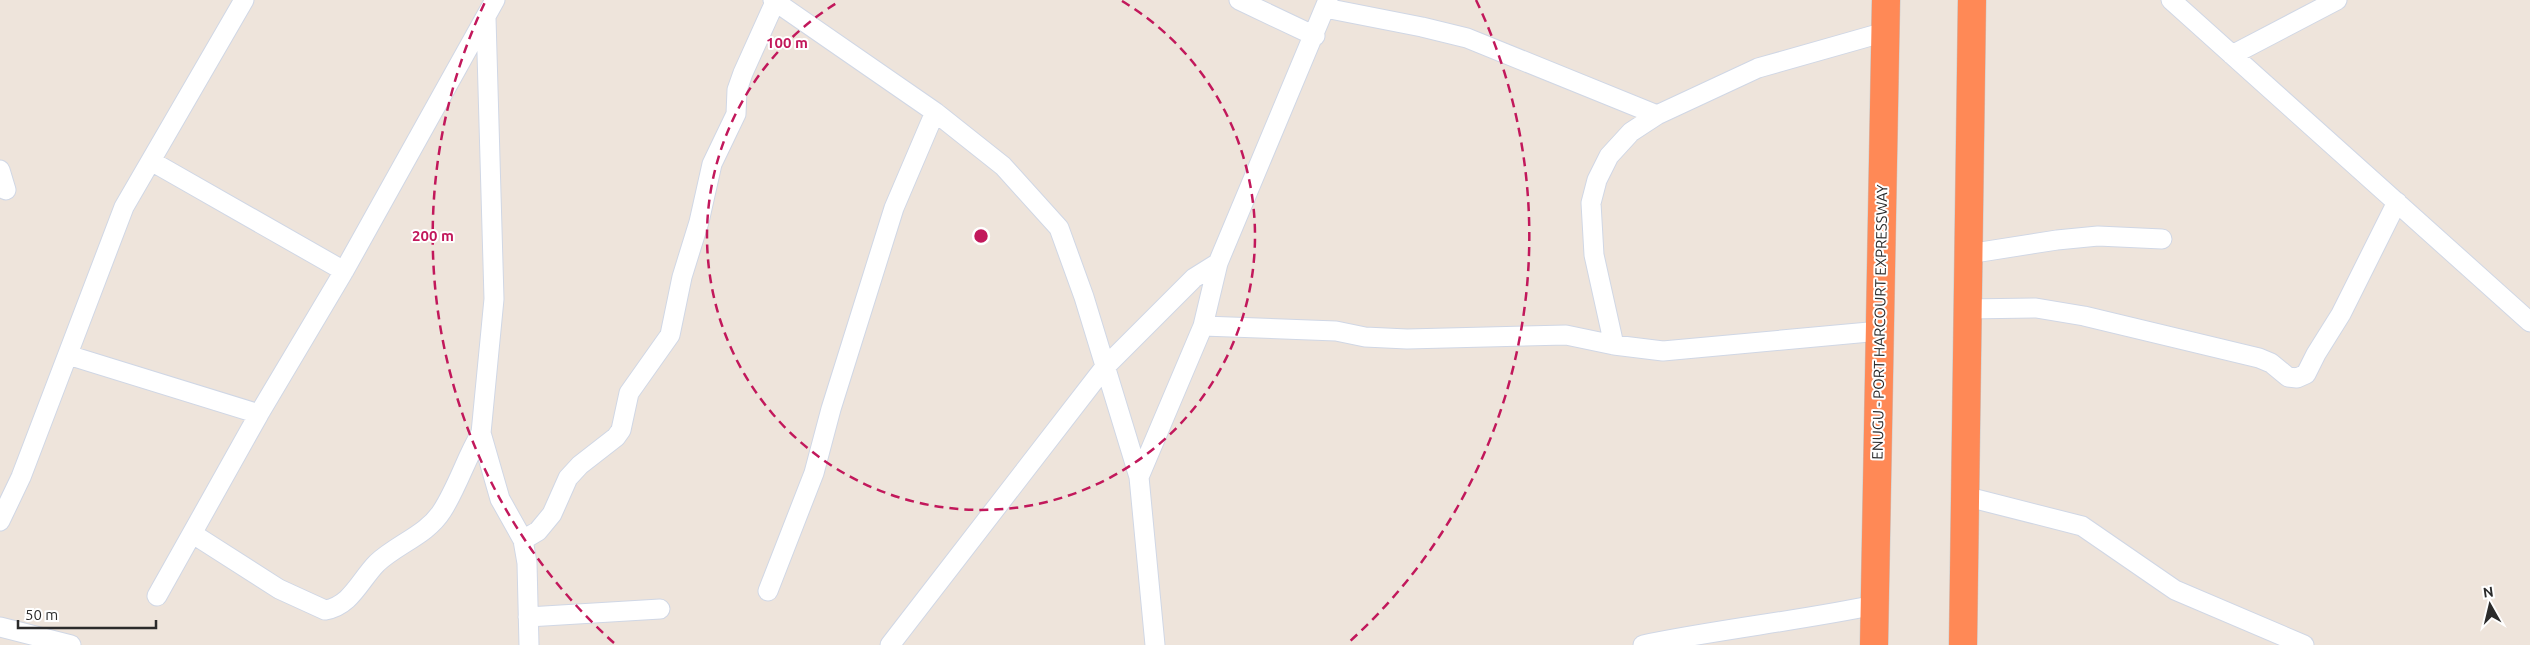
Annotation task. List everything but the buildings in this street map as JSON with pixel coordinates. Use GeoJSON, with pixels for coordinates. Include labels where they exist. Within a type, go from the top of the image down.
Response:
{"type":"FeatureCollection","features":[{"type":"Feature","properties":{"kind":"highway","name":"ENUGU - PORT HARCOURT EXPRESSWAY"},"geometry":{"type":"LineString","coordinates":[[1874,645],[1886,0]]}},
{"type":"Feature","properties":{"kind":"highway"},"geometry":{"type":"LineString","coordinates":[[1963,645],[1972,0]]}},
{"type":"Feature","properties":{"kind":"street"},"geometry":{"type":"LineString","coordinates":[[0,521],[21,477],[124,208],[244,0]]}},
{"type":"Feature","properties":{"kind":"street"},"geometry":{"type":"LineString","coordinates":[[157,596],[344,271],[495,0]]}},
{"type":"Feature","properties":{"kind":"street"},"geometry":{"type":"LineString","coordinates":[[1239,0],[1315,36]]}},
{"type":"Feature","properties":{"kind":"street"},"geometry":{"type":"LineString","coordinates":[[2171,0],[2530,322]]}},
{"type":"Feature","properties":{"kind":"street"},"geometry":{"type":"LineString","coordinates":[[2232,55],[2338,0]]}},
{"type":"Feature","properties":{"kind":"street"},"geometry":{"type":"LineString","coordinates":[[523,540],[538,532],[552,514],[568,478],[580,465],[616,437],[621,430],[629,393],[670,335],[682,277],[699,222],[712,164],[736,114],[737,90],[774,1],[935,112],[1004,166],[1059,228],[1084,298],[1139,477],[1155,645]]}},
{"type":"Feature","properties":{"kind":"street"},"geometry":{"type":"LineString","coordinates":[[1139,477],[1203,326],[1218,263],[1327,4],[1467,38],[1657,115]]}},
{"type":"Feature","properties":{"kind":"street"},"geometry":{"type":"LineString","coordinates":[[486,18],[494,299],[481,433],[500,499],[523,540],[527,563],[529,645]]}},
{"type":"Feature","properties":{"kind":"street"},"geometry":{"type":"LineString","coordinates":[[1614,345],[1594,256],[1591,203],[1597,180],[1609,156],[1631,132],[1657,115],[1758,68],[1885,32]]}},
{"type":"Feature","properties":{"kind":"street"},"geometry":{"type":"LineString","coordinates":[[768,591],[814,473],[831,410],[894,208],[935,112]]}},
{"type":"Feature","properties":{"kind":"street"},"geometry":{"type":"LineString","coordinates":[[151,161],[344,271]]}},
{"type":"Feature","properties":{"kind":"street"},"geometry":{"type":"LineString","coordinates":[[0,170],[6,190]]}},
{"type":"Feature","properties":{"kind":"street"},"geometry":{"type":"LineString","coordinates":[[1967,309],[2036,308],[2084,316],[2259,358],[2271,363],[2288,377],[2297,378],[2306,374],[2341,314],[2397,202]]}},
{"type":"Feature","properties":{"kind":"street"},"geometry":{"type":"LineString","coordinates":[[1968,254],[2057,240],[2098,236],[2162,239]]}},
{"type":"Feature","properties":{"kind":"street"},"geometry":{"type":"LineString","coordinates":[[890,645],[1104,368],[1194,278],[1218,263]]}},
{"type":"Feature","properties":{"kind":"street"},"geometry":{"type":"LineString","coordinates":[[1203,326],[1336,330],[1366,337],[1407,339],[1566,335],[1614,345],[1662,351],[1880,331]]}},
{"type":"Feature","properties":{"kind":"street"},"geometry":{"type":"LineString","coordinates":[[68,355],[260,414]]}},
{"type":"Feature","properties":{"kind":"street"},"geometry":{"type":"LineString","coordinates":[[193,534],[279,589],[325,610],[332,609],[348,600],[377,563],[435,521],[455,488],[468,454],[481,433]]}},
{"type":"Feature","properties":{"kind":"street"},"geometry":{"type":"LineString","coordinates":[[1964,496],[2082,526],[2175,590],[2304,645]]}},
{"type":"Feature","properties":{"kind":"street"},"geometry":{"type":"LineString","coordinates":[[1643,645],[1875,606]]}},
{"type":"Feature","properties":{"kind":"street"},"geometry":{"type":"LineString","coordinates":[[528,617],[660,610]]}},
{"type":"Feature","properties":{"kind":"street"},"geometry":{"type":"LineString","coordinates":[[0,627],[71,645]]}}]}
